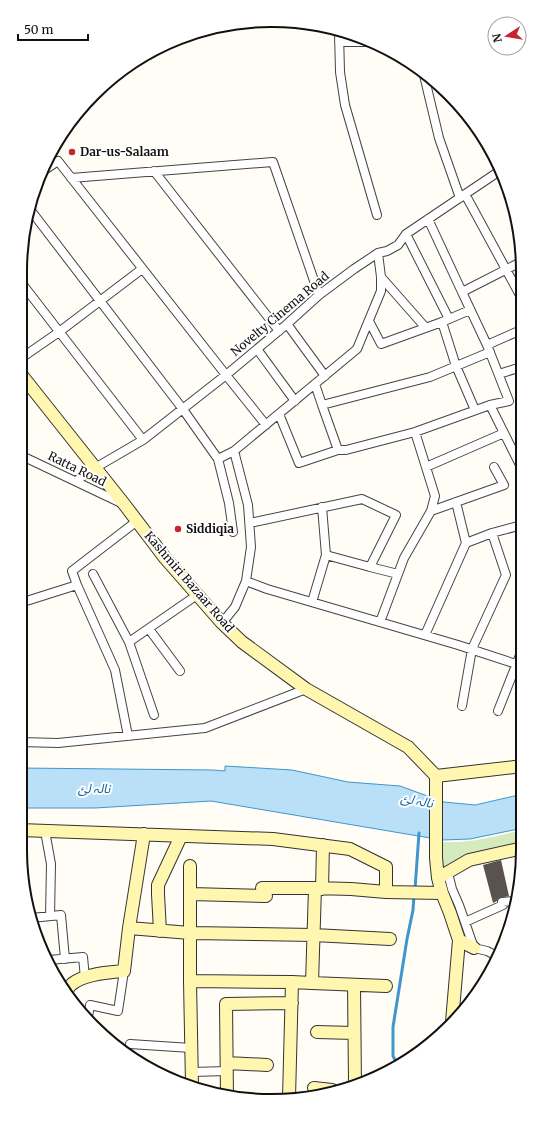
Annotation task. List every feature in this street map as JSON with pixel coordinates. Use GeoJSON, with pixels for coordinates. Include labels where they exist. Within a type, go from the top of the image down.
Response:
{"type":"FeatureCollection","features":[{"type":"Feature","properties":{"kind":"street"},"geometry":{"type":"LineString","coordinates":[[339,38],[340,72],[345,105],[377,215]]}},
{"type":"Feature","properties":{"kind":"street"},"geometry":{"type":"LineString","coordinates":[[426,82],[439,138],[462,196],[516,288]]}},
{"type":"Feature","properties":{"kind":"street"},"geometry":{"type":"LineString","coordinates":[[51,166],[58,161],[266,425]]}},
{"type":"Feature","properties":{"kind":"street"},"geometry":{"type":"LineString","coordinates":[[71,178],[273,162],[319,295]]}},
{"type":"Feature","properties":{"kind":"street"},"geometry":{"type":"LineString","coordinates":[[154,171],[279,331]]}},
{"type":"Feature","properties":{"kind":"street","name":"Novelty Cinema Road"},"geometry":{"type":"LineString","coordinates":[[76,481],[143,440],[226,375],[279,331],[319,295],[354,269],[378,253],[387,251],[398,245],[406,234],[495,174]]}},
{"type":"Feature","properties":{"kind":"street"},"geometry":{"type":"LineString","coordinates":[[34,214],[182,408],[218,459],[229,504],[233,532]]}},
{"type":"Feature","properties":{"kind":"street"},"geometry":{"type":"LineString","coordinates":[[279,414],[299,462],[338,450],[346,450],[415,432],[490,405],[510,401],[488,348],[428,219]]}},
{"type":"Feature","properties":{"kind":"street"},"geometry":{"type":"LineString","coordinates":[[406,234],[445,320],[456,366],[475,410]]}},
{"type":"Feature","properties":{"kind":"street"},"geometry":{"type":"LineString","coordinates":[[218,459],[234,451],[357,350],[381,291],[378,253]]}},
{"type":"Feature","properties":{"kind":"street"},"geometry":{"type":"LineString","coordinates":[[462,292],[516,265]]}},
{"type":"Feature","properties":{"kind":"street"},"geometry":{"type":"LineString","coordinates":[[27,354],[59,332],[142,269]]}},
{"type":"Feature","properties":{"kind":"street"},"geometry":{"type":"LineString","coordinates":[[381,277],[425,327]]}},
{"type":"Feature","properties":{"kind":"street"},"geometry":{"type":"LineString","coordinates":[[27,290],[143,440]]}},
{"type":"Feature","properties":{"kind":"street"},"geometry":{"type":"LineString","coordinates":[[369,320],[381,344],[470,310]]}},
{"type":"Feature","properties":{"kind":"street"},"geometry":{"type":"LineString","coordinates":[[287,324],[325,376]]}},
{"type":"Feature","properties":{"kind":"street"},"geometry":{"type":"LineString","coordinates":[[322,405],[430,377],[456,366],[516,333]]}},
{"type":"Feature","properties":{"kind":"street"},"geometry":{"type":"LineString","coordinates":[[257,349],[295,400]]}},
{"type":"Feature","properties":{"kind":"street"},"geometry":{"type":"LineString","coordinates":[[498,374],[516,369]]}},
{"type":"Feature","properties":{"kind":"street","name":"Kashmiri Bazaar Road"},"geometry":{"type":"LineString","coordinates":[[27,382],[165,558],[222,623],[242,642],[306,688],[408,747],[436,776]]}},
{"type":"Feature","properties":{"kind":"street"},"geometry":{"type":"LineString","coordinates":[[315,384],[338,450]]}},
{"type":"Feature","properties":{"kind":"street"},"geometry":{"type":"LineString","coordinates":[[490,405],[516,458]]}},
{"type":"Feature","properties":{"kind":"street"},"geometry":{"type":"LineString","coordinates":[[380,622],[404,558],[431,511],[435,496],[415,432]]}},
{"type":"Feature","properties":{"kind":"street"},"geometry":{"type":"LineString","coordinates":[[426,467],[504,433]]}},
{"type":"Feature","properties":{"kind":"street"},"geometry":{"type":"LineString","coordinates":[[222,623],[235,607],[246,581],[251,547],[248,505],[234,451]]}},
{"type":"Feature","properties":{"kind":"street","name":"Ratta Road"},"geometry":{"type":"LineString","coordinates":[[27,461],[76,481],[124,504]]}},
{"type":"Feature","properties":{"kind":"street"},"geometry":{"type":"LineString","coordinates":[[431,511],[504,485],[494,466]]}},
{"type":"Feature","properties":{"kind":"street"},"geometry":{"type":"LineString","coordinates":[[250,523],[362,499],[396,515],[370,567]]}},
{"type":"Feature","properties":{"kind":"street"},"geometry":{"type":"LineString","coordinates":[[425,635],[466,543],[456,502]]}},
{"type":"Feature","properties":{"kind":"street"},"geometry":{"type":"LineString","coordinates":[[312,602],[326,555],[322,507]]}},
{"type":"Feature","properties":{"kind":"street"},"geometry":{"type":"LineString","coordinates":[[128,736],[115,670],[72,572],[137,521]]}},
{"type":"Feature","properties":{"kind":"street"},"geometry":{"type":"LineString","coordinates":[[466,543],[492,533],[516,527]]}},
{"type":"Feature","properties":{"kind":"street"},"geometry":{"type":"LineString","coordinates":[[462,706],[472,649],[506,575],[492,533]]}},
{"type":"Feature","properties":{"kind":"street"},"geometry":{"type":"LineString","coordinates":[[326,555],[398,574]]}},
{"type":"Feature","properties":{"kind":"street"},"geometry":{"type":"LineString","coordinates":[[93,574],[129,642],[154,715]]}},
{"type":"Feature","properties":{"kind":"street"},"geometry":{"type":"LineString","coordinates":[[246,581],[267,589],[472,649],[516,664]]}},
{"type":"Feature","properties":{"kind":"street"},"geometry":{"type":"LineString","coordinates":[[27,601],[77,585]]}},
{"type":"Feature","properties":{"kind":"street"},"geometry":{"type":"LineString","coordinates":[[129,642],[197,595]]}},
{"type":"Feature","properties":{"kind":"street"},"geometry":{"type":"LineString","coordinates":[[149,629],[180,671]]}},
{"type":"Feature","properties":{"kind":"street"},"geometry":{"type":"LineString","coordinates":[[498,711],[516,672]]}},
{"type":"Feature","properties":{"kind":"street"},"geometry":{"type":"LineString","coordinates":[[27,742],[58,743],[205,728],[306,688]]}},
{"type":"Feature","properties":{"kind":"street"},"geometry":{"type":"LineString","coordinates":[[474,948],[459,905],[436,858],[436,776],[516,767]]}},
{"type":"Feature","properties":{"kind":"street"},"geometry":{"type":"LineString","coordinates":[[27,830],[273,839],[350,848],[386,867],[390,892]]}},
{"type":"Feature","properties":{"kind":"street"},"geometry":{"type":"LineString","coordinates":[[45,831],[50,864],[50,916]]}},
{"type":"Feature","properties":{"kind":"street"},"geometry":{"type":"LineString","coordinates":[[89,1012],[90,1005],[118,1011],[144,834]]}},
{"type":"Feature","properties":{"kind":"street"},"geometry":{"type":"LineString","coordinates":[[160,931],[158,885],[181,836]]}},
{"type":"Feature","properties":{"kind":"street"},"geometry":{"type":"LineString","coordinates":[[312,983],[314,935],[323,845]]}},
{"type":"Feature","properties":{"kind":"street"},"geometry":{"type":"LineString","coordinates":[[443,875],[468,860],[516,850]]}},
{"type":"Feature","properties":{"kind":"street"},"geometry":{"type":"LineString","coordinates":[[190,866],[191,1078],[227,1067],[267,1064]]}},
{"type":"Feature","properties":{"kind":"street"},"geometry":{"type":"LineString","coordinates":[[443,875],[442,893],[459,940],[453,1013]]}},
{"type":"Feature","properties":{"kind":"street"},"geometry":{"type":"LineString","coordinates":[[190,894],[264,892],[319,888],[442,893]]}},
{"type":"Feature","properties":{"kind":"street"},"geometry":{"type":"LineString","coordinates":[[465,922],[503,905],[502,902],[510,901]]}},
{"type":"Feature","properties":{"kind":"street"},"geometry":{"type":"LineString","coordinates":[[36,917],[61,915],[65,959]]}},
{"type":"Feature","properties":{"kind":"street"},"geometry":{"type":"LineString","coordinates":[[129,928],[190,934],[314,935],[390,939]]}},
{"type":"Feature","properties":{"kind":"street"},"geometry":{"type":"LineString","coordinates":[[459,940],[474,948],[493,954]]}},
{"type":"Feature","properties":{"kind":"street"},"geometry":{"type":"LineString","coordinates":[[53,960],[83,957],[85,978]]}},
{"type":"Feature","properties":{"kind":"street"},"geometry":{"type":"LineString","coordinates":[[69,986],[77,980],[102,973],[124,971]]}},
{"type":"Feature","properties":{"kind":"street"},"geometry":{"type":"LineString","coordinates":[[190,981],[292,982],[386,986]]}},
{"type":"Feature","properties":{"kind":"street"},"geometry":{"type":"LineString","coordinates":[[289,1093],[292,982]]}},
{"type":"Feature","properties":{"kind":"street"},"geometry":{"type":"LineString","coordinates":[[354,985],[354,1079]]}},
{"type":"Feature","properties":{"kind":"street"},"geometry":{"type":"LineString","coordinates":[[227,1090],[226,1004],[292,1004]]}},
{"type":"Feature","properties":{"kind":"street"},"geometry":{"type":"LineString","coordinates":[[317,1032],[354,1033]]}},
{"type":"Feature","properties":{"kind":"street"},"geometry":{"type":"LineString","coordinates":[[130,1044],[191,1048]]}},
{"type":"Feature","properties":{"kind":"street"},"geometry":{"type":"LineString","coordinates":[[314,1088],[320,1089]]}},
{"type":"Feature","properties":{"kind":"green space"},"geometry":{"type":"Polygon","coordinates":[[[516,832],[516,848],[443,869],[442,842],[473,841],[516,832]]]}},
{"type":"Feature","properties":{"kind":"water","name":"نالہ لئ"},"geometry":{"type":"Polygon","coordinates":[[[225,766],[292,770],[348,782],[400,786],[444,802],[475,805],[516,796],[516,829],[470,839],[442,840],[211,801],[95,808],[27,808],[27,768],[225,771],[225,766]]]}},
{"type":"Feature","properties":{"kind":"building"},"geometry":{"type":"Polygon","coordinates":[[[501,860],[509,896],[499,898],[493,903],[483,865],[501,860]]]}},
{"type":"Feature","properties":{"kind":"waterway"},"geometry":{"type":"LineString","coordinates":[[415,889],[419,833]]}},
{"type":"Feature","properties":{"kind":"waterway"},"geometry":{"type":"LineString","coordinates":[[395,1060],[393,1056],[393,1027],[413,910],[414,895]]}},
{"type":"Feature","properties":{"kind":"place","name":"Dar-us-Salaam"},"geometry":{"type":"Point","coordinates":[72,152]}},
{"type":"Feature","properties":{"kind":"place","name":"Siddiqia"},"geometry":{"type":"Point","coordinates":[178,529]}}]}
